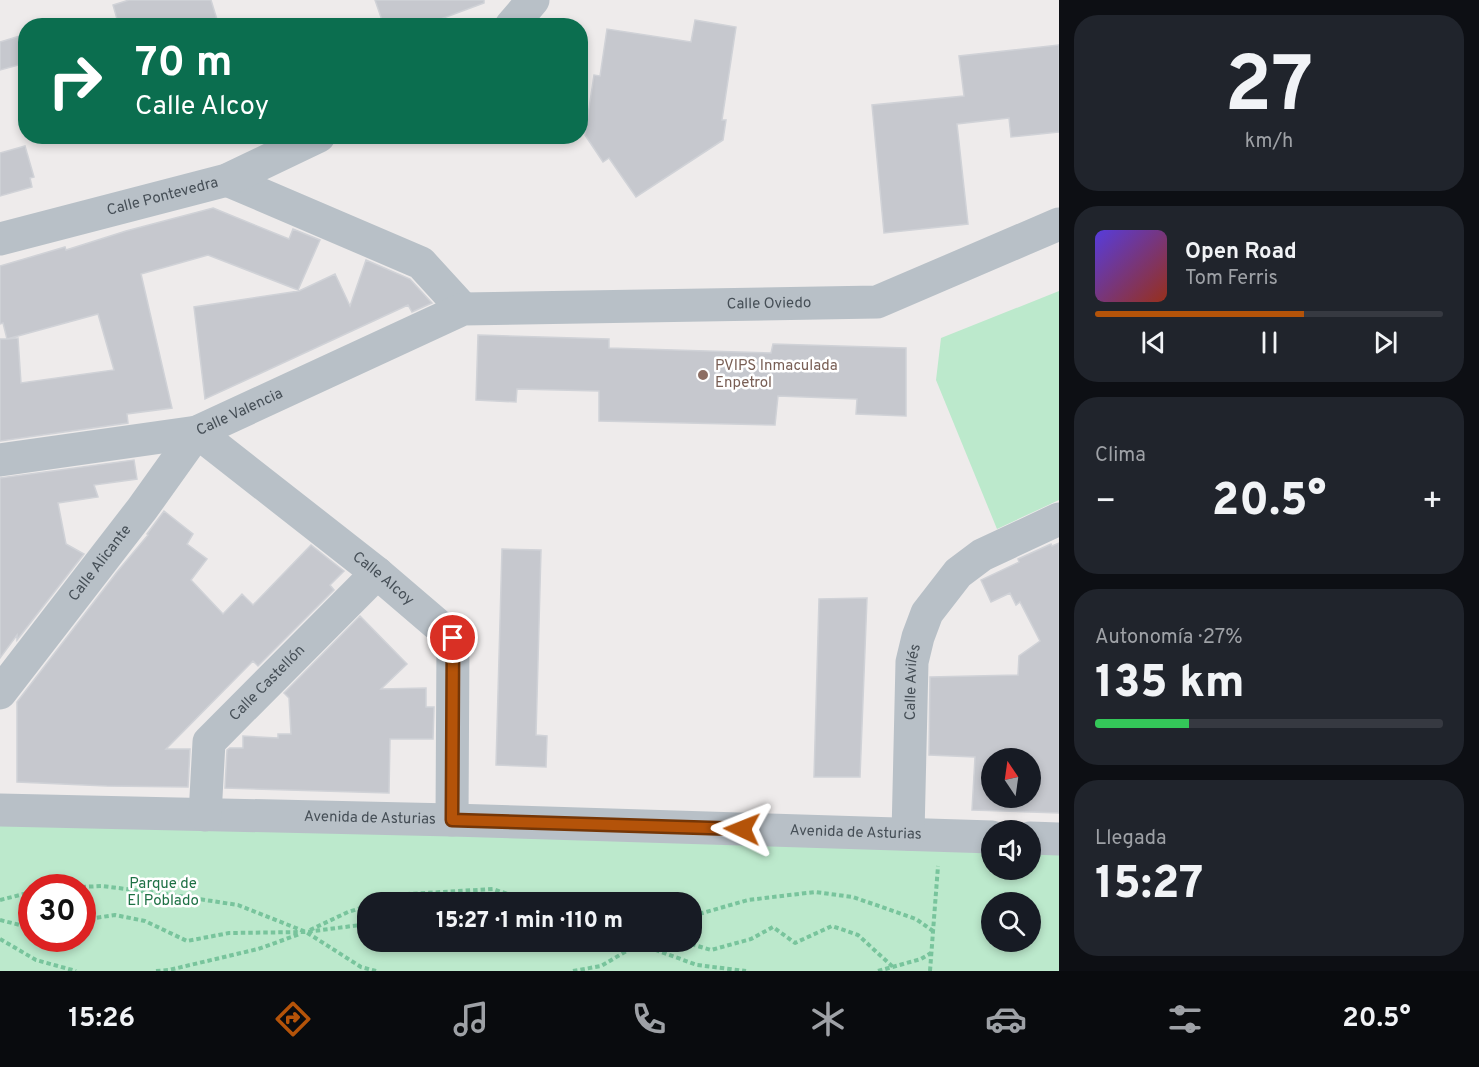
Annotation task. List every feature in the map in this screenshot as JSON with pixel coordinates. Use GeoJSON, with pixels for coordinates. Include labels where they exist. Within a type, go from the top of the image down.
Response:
{"type":"FeatureCollection","features":[{"type":"Feature","properties":{"kind":"street"},"geometry":{"type":"LineString","coordinates":[[517,18],[533,0]]}},
{"type":"Feature","properties":{"kind":"street","name":"Calle Pontevedra"},"geometry":{"type":"LineString","coordinates":[[0,238],[227,180],[302,144]]}},
{"type":"Feature","properties":{"kind":"street"},"geometry":{"type":"LineString","coordinates":[[227,180],[421,263],[463,309]]}},
{"type":"Feature","properties":{"kind":"street","name":"Calle Oviedo"},"geometry":{"type":"LineString","coordinates":[[463,309],[877,302],[1059,224]]}},
{"type":"Feature","properties":{"kind":"street","name":"Calle Valencia"},"geometry":{"type":"LineString","coordinates":[[0,460],[197,432],[463,309]]}},
{"type":"Feature","properties":{"kind":"street","name":"Calle Alicante"},"geometry":{"type":"LineString","coordinates":[[0,693],[142,508],[197,432]]}},
{"type":"Feature","properties":{"kind":"street","name":"Calle Alcoy"},"geometry":{"type":"LineString","coordinates":[[197,432],[377,573],[453,638],[452,820]]}},
{"type":"Feature","properties":{"kind":"street","name":"Calle Avilés"},"geometry":{"type":"LineString","coordinates":[[908,834],[912,662],[927,613],[958,573],[982,555],[1059,519]]}},
{"type":"Feature","properties":{"kind":"street","name":"Calle Castellón"},"geometry":{"type":"LineString","coordinates":[[205,815],[209,742],[377,573]]}},
{"type":"Feature","properties":{"kind":"street","name":"Avenida de Asturias"},"geometry":{"type":"LineString","coordinates":[[0,810],[452,820],[981,837]]}},
{"type":"Feature","properties":{"kind":"street"},"geometry":{"type":"LineString","coordinates":[[1041,838],[1059,839]]}},
{"type":"Feature","properties":{"kind":"path"},"geometry":{"type":"LineString","coordinates":[[930,971],[940,835]]}},
{"type":"Feature","properties":{"kind":"path"},"geometry":{"type":"LineString","coordinates":[[96,886],[238,905],[306,932],[361,967],[375,971]]}},
{"type":"Feature","properties":{"kind":"path"},"geometry":{"type":"LineString","coordinates":[[442,892],[493,889],[502,892]]}},
{"type":"Feature","properties":{"kind":"path"},"geometry":{"type":"LineString","coordinates":[[702,913],[748,900],[815,892],[853,897],[916,919],[933,931]]}},
{"type":"Feature","properties":{"kind":"path"},"geometry":{"type":"LineString","coordinates":[[0,900],[18,896]]}},
{"type":"Feature","properties":{"kind":"path"},"geometry":{"type":"LineString","coordinates":[[156,971],[258,949],[306,932],[357,909]]}},
{"type":"Feature","properties":{"kind":"path"},"geometry":{"type":"LineString","coordinates":[[96,918],[115,915],[145,921],[187,941],[229,933],[306,932],[357,925]]}},
{"type":"Feature","properties":{"kind":"path"},"geometry":{"type":"LineString","coordinates":[[0,920],[18,924]]}},
{"type":"Feature","properties":{"kind":"path"},"geometry":{"type":"LineString","coordinates":[[702,947],[711,950],[751,939],[773,927],[795,942],[832,926],[858,935],[893,967]]}},
{"type":"Feature","properties":{"kind":"path"},"geometry":{"type":"LineString","coordinates":[[0,939],[36,960],[76,971]]}},
{"type":"Feature","properties":{"kind":"path"},"geometry":{"type":"LineString","coordinates":[[573,971],[601,966],[624,952]]}},
{"type":"Feature","properties":{"kind":"path"},"geometry":{"type":"LineString","coordinates":[[662,952],[697,965],[746,971]]}},
{"type":"Feature","properties":{"kind":"path"},"geometry":{"type":"LineString","coordinates":[[878,971],[921,959],[931,952]]}},
{"type":"Feature","properties":{"kind":"green space"},"geometry":{"type":"Polygon","coordinates":[[[1059,291],[1059,500],[997,529],[936,380],[941,338],[1059,291]]]}},
{"type":"Feature","properties":{"kind":"green space","name":"Parque de El Poblado"},"geometry":{"type":"Polygon","coordinates":[[[0,809],[981,837],[981,880],[1041,880],[1041,838],[1059,839],[1059,971],[0,971],[0,809]]]}},
{"type":"Feature","properties":{"kind":"building"},"geometry":{"type":"Polygon","coordinates":[[[129,0],[211,0],[217,18],[117,18],[113,5],[129,0]]]}},
{"type":"Feature","properties":{"kind":"building"},"geometry":{"type":"Polygon","coordinates":[[[375,0],[484,0],[484,3],[444,18],[381,18],[375,0]]]}},
{"type":"Feature","properties":{"kind":"building"},"geometry":{"type":"Polygon","coordinates":[[[695,20],[736,27],[722,120],[726,120],[723,140],[636,197],[609,158],[603,162],[588,140],[588,115],[594,75],[600,76],[607,29],[691,42],[695,20]]]}},
{"type":"Feature","properties":{"kind":"building"},"geometry":{"type":"Polygon","coordinates":[[[18,36],[18,65],[0,70],[0,42],[18,36]]]}},
{"type":"Feature","properties":{"kind":"building"},"geometry":{"type":"Polygon","coordinates":[[[1059,45],[1059,132],[1011,137],[1009,118],[957,124],[968,224],[884,233],[872,105],[964,96],[959,56],[1059,45]]]}},
{"type":"Feature","properties":{"kind":"building"},"geometry":{"type":"Polygon","coordinates":[[[25,146],[34,177],[30,178],[32,187],[0,196],[0,153],[25,146]]]}},
{"type":"Feature","properties":{"kind":"building"},"geometry":{"type":"Polygon","coordinates":[[[213,208],[289,239],[293,229],[320,240],[298,290],[208,255],[141,274],[172,408],[127,414],[128,423],[0,441],[0,339],[7,339],[3,323],[0,324],[0,266],[65,247],[66,250],[213,208]],[[98,314],[7,339],[18,338],[21,383],[114,370],[98,314]]]}},
{"type":"Feature","properties":{"kind":"building"},"geometry":{"type":"Polygon","coordinates":[[[366,260],[410,279],[432,303],[412,312],[408,305],[205,399],[194,307],[299,291],[335,274],[350,306],[366,260]]]}},
{"type":"Feature","properties":{"kind":"building"},"geometry":{"type":"Polygon","coordinates":[[[478,335],[609,339],[609,348],[771,353],[773,344],[906,348],[906,416],[856,414],[857,399],[778,396],[775,425],[599,421],[599,391],[517,389],[516,402],[476,400],[478,335]]]}},
{"type":"Feature","properties":{"kind":"building"},"geometry":{"type":"Polygon","coordinates":[[[134,460],[137,479],[94,485],[98,497],[58,503],[66,544],[84,554],[17,640],[17,635],[0,658],[0,478],[134,460]]]}},
{"type":"Feature","properties":{"kind":"building"},"geometry":{"type":"Polygon","coordinates":[[[164,511],[193,534],[187,544],[207,559],[191,580],[223,614],[242,594],[253,605],[311,545],[344,571],[330,585],[334,590],[258,666],[253,661],[166,749],[190,749],[188,787],[17,782],[17,702],[148,535],[164,511]]]}},
{"type":"Feature","properties":{"kind":"building"},"geometry":{"type":"Polygon","coordinates":[[[1059,543],[1059,813],[972,810],[975,757],[929,755],[930,677],[1018,675],[1019,656],[1040,641],[1020,602],[1016,605],[1010,593],[991,602],[981,580],[1051,544],[1052,546],[1059,543]]]}},
{"type":"Feature","properties":{"kind":"building"},"geometry":{"type":"Polygon","coordinates":[[[502,549],[541,550],[536,735],[547,736],[546,767],[496,765],[502,549]]]}},
{"type":"Feature","properties":{"kind":"building"},"geometry":{"type":"Polygon","coordinates":[[[867,598],[860,777],[814,777],[819,599],[867,598]]]}},
{"type":"Feature","properties":{"kind":"building"},"geometry":{"type":"Polygon","coordinates":[[[360,616],[407,664],[381,689],[426,688],[426,707],[434,707],[433,739],[390,739],[389,793],[225,788],[227,750],[243,748],[243,736],[278,738],[278,734],[291,734],[289,698],[284,693],[360,616]]]}},
{"type":"Feature","properties":{"kind":"place","name":"PVIPS Inmaculada Enpetrol"},"geometry":{"type":"Point","coordinates":[703,375]}},
{"type":"Feature","properties":{"kind":"route"},"geometry":{"type":"LineString","coordinates":[[453,638],[452,820],[742,829]]}}]}
